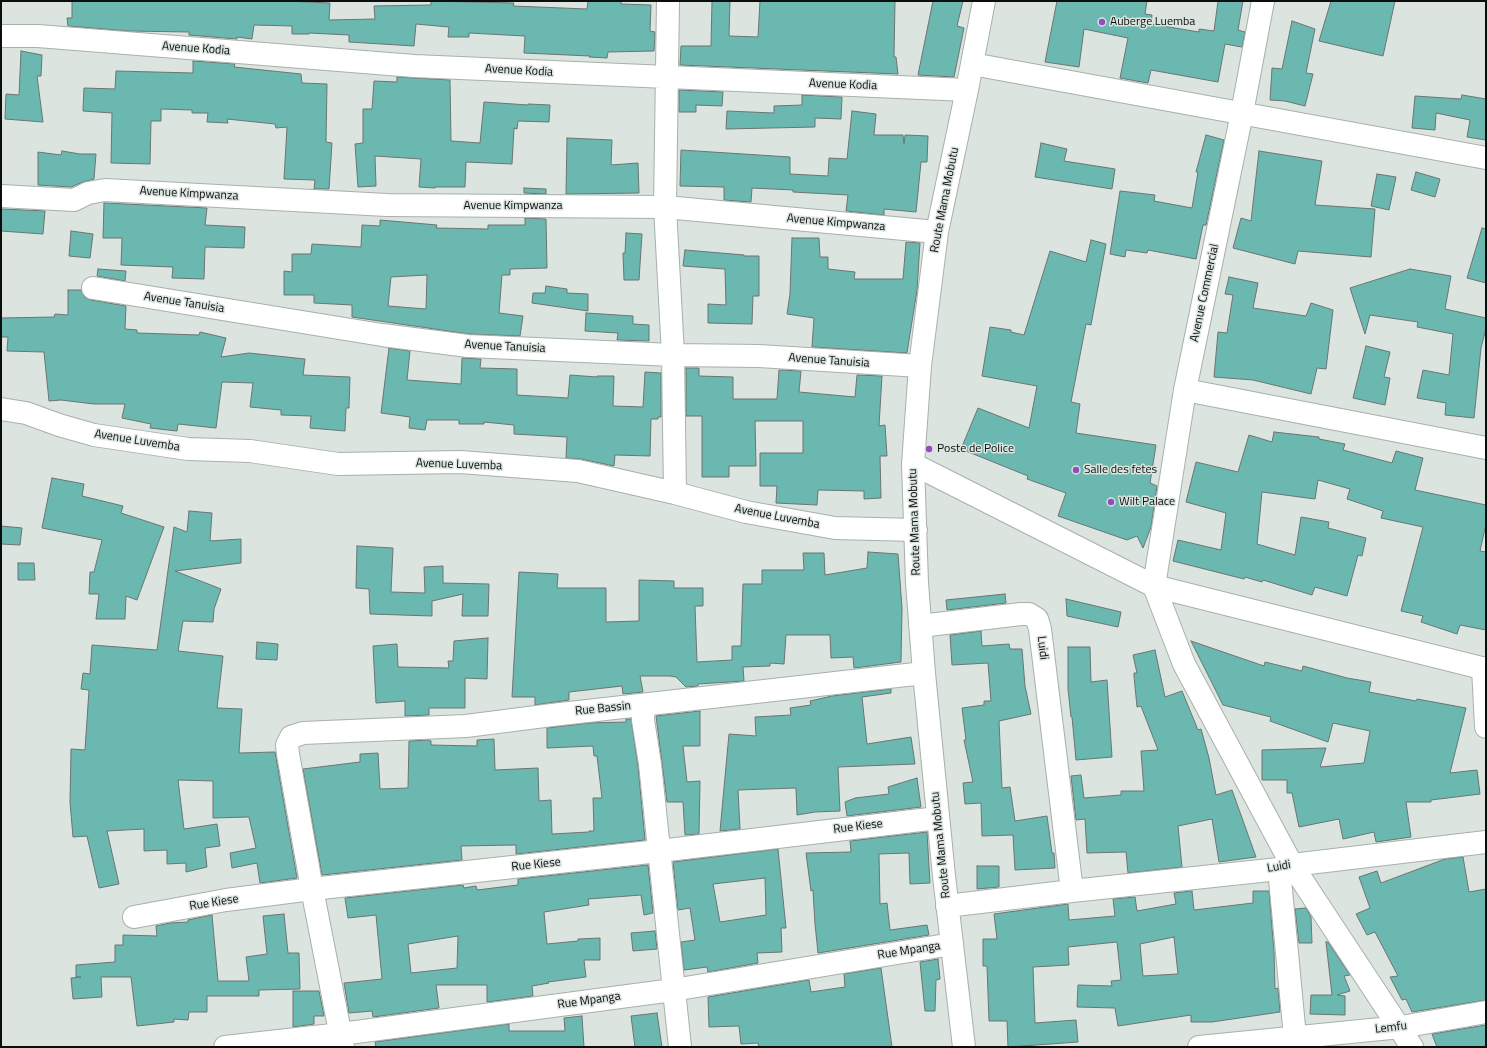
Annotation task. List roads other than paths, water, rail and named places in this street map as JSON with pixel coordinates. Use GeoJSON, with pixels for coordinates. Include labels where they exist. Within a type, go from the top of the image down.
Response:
{"type":"FeatureCollection","features":[{"type":"Feature","properties":{"kind":"street"},"geometry":{"type":"LineString","coordinates":[[668,1],[665,207],[673,355],[675,493]]}},
{"type":"Feature","properties":{"kind":"street","name":"Route Mama Mobutu"},"geometry":{"type":"LineString","coordinates":[[964,1047],[947,906],[924,673],[917,583],[913,464],[920,366],[937,232],[984,1]]}},
{"type":"Feature","properties":{"kind":"street","name":"Avenue Commercial"},"geometry":{"type":"LineString","coordinates":[[1154,586],[1185,390],[1242,114],[1263,1]]}},
{"type":"Feature","properties":{"kind":"street","name":"Avenue Kodia"},"geometry":{"type":"LineString","coordinates":[[1,36],[38,36],[72,40],[414,66],[967,90]]}},
{"type":"Feature","properties":{"kind":"street"},"geometry":{"type":"LineString","coordinates":[[972,64],[1486,158]]}},
{"type":"Feature","properties":{"kind":"street","name":"Avenue Kimpwanza"},"geometry":{"type":"LineString","coordinates":[[1,196],[74,200],[88,194],[105,190],[387,205],[665,207],[937,232]]}},
{"type":"Feature","properties":{"kind":"street","name":"Avenue Tanuisia"},"geometry":{"type":"LineString","coordinates":[[93,288],[382,335],[468,346],[673,355],[759,356],[920,366]]}},
{"type":"Feature","properties":{"kind":"street"},"geometry":{"type":"LineString","coordinates":[[1185,390],[1486,448]]}},
{"type":"Feature","properties":{"kind":"street","name":"Avenue Luvemba"},"geometry":{"type":"LineString","coordinates":[[1,409],[26,413],[59,425],[94,435],[188,449],[250,451],[338,464],[460,462],[578,470],[675,493],[746,512],[835,528],[916,530]]}},
{"type":"Feature","properties":{"kind":"street"},"geometry":{"type":"LineString","coordinates":[[913,464],[1154,586],[1484,669],[1486,727]]}},
{"type":"Feature","properties":{"kind":"street"},"geometry":{"type":"LineString","coordinates":[[1154,586],[1184,664],[1285,867],[1401,1027],[1412,1047]]}},
{"type":"Feature","properties":{"kind":"street","name":"Luidi"},"geometry":{"type":"LineString","coordinates":[[920,626],[1021,614],[1029,614],[1037,619],[1040,629],[1072,891]]}},
{"type":"Feature","properties":{"kind":"street","name":"Rue Bassin"},"geometry":{"type":"LineString","coordinates":[[312,889],[287,746],[291,737],[303,733],[466,726],[924,673]]}},
{"type":"Feature","properties":{"kind":"street"},"geometry":{"type":"LineString","coordinates":[[644,705],[643,720],[650,764],[680,1047]]}},
{"type":"Feature","properties":{"kind":"street","name":"Rue Kiese"},"geometry":{"type":"LineString","coordinates":[[134,917],[226,900],[312,889],[659,852],[938,818]]}},
{"type":"Feature","properties":{"kind":"street","name":"Luidi"},"geometry":{"type":"LineString","coordinates":[[947,906],[1486,842]]}},
{"type":"Feature","properties":{"kind":"street"},"geometry":{"type":"LineString","coordinates":[[1283,1042],[1285,867]]}},
{"type":"Feature","properties":{"kind":"street"},"geometry":{"type":"LineString","coordinates":[[312,889],[342,1041]]}},
{"type":"Feature","properties":{"kind":"street","name":"Rue Mpanga"},"geometry":{"type":"LineString","coordinates":[[225,1047],[342,1041],[673,990],[952,944]]}},
{"type":"Feature","properties":{"kind":"street","name":"Lemfu"},"geometry":{"type":"LineString","coordinates":[[1199,1047],[1283,1042],[1401,1027],[1486,1012]]}},
{"type":"Feature","properties":{"kind":"place","name":"Auberge Luemba"},"geometry":{"type":"Point","coordinates":[1102,22]}},
{"type":"Feature","properties":{"kind":"place","name":"Poste de Police"},"geometry":{"type":"Point","coordinates":[929,449]}},
{"type":"Feature","properties":{"kind":"place","name":"Salle des fetes"},"geometry":{"type":"Point","coordinates":[1076,470]}},
{"type":"Feature","properties":{"kind":"place","name":"Wilt Palace"},"geometry":{"type":"Point","coordinates":[1111,502]}}]}
